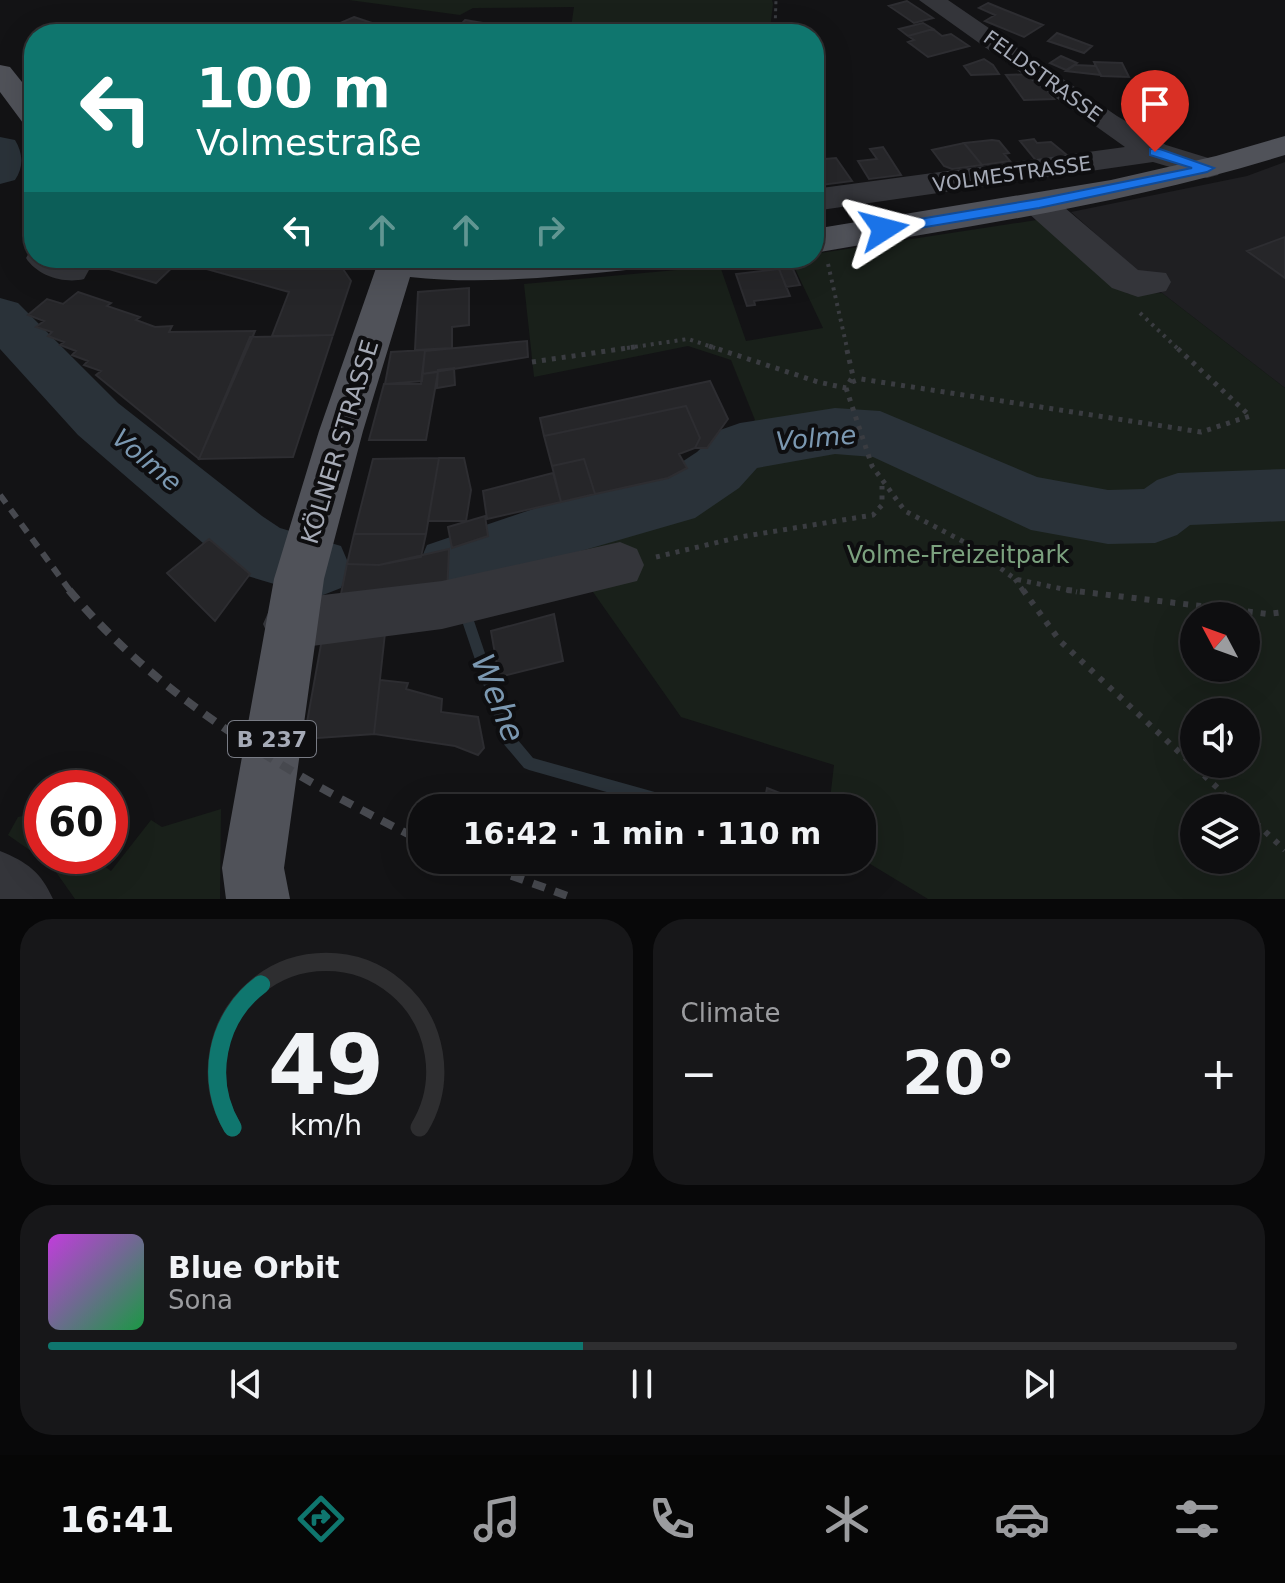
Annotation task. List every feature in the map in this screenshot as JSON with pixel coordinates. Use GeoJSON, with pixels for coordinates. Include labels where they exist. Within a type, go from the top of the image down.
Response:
{"type":"FeatureCollection","features":[{"type":"Feature","properties":{"kind":"main road","name":"VOLMESTRASSE"},"geometry":{"type":"LineString","coordinates":[[824,239],[1039,204],[1207,168],[1285,145]]}},
{"type":"Feature","properties":{"kind":"main road","name":"KÖLNER STRASSE"},"geometry":{"type":"LineString","coordinates":[[258,899],[253,868],[300,578],[387,268]]}},
{"type":"Feature","properties":{"kind":"street","name":"FELDSTRASSE"},"geometry":{"type":"LineString","coordinates":[[931,0],[1106,122],[1155,152]]}},
{"type":"Feature","properties":{"kind":"street","name":"VOLMESTRASSE"},"geometry":{"type":"LineString","coordinates":[[824,199],[1155,152],[1207,168]]}},
{"type":"Feature","properties":{"kind":"street"},"geometry":{"type":"LineString","coordinates":[[1039,204],[1125,279],[1138,284],[1142,294]]}},
{"type":"Feature","properties":{"kind":"street"},"geometry":{"type":"LineString","coordinates":[[300,578],[462,601],[620,565]]}},
{"type":"Feature","properties":{"kind":"street"},"geometry":{"type":"LineString","coordinates":[[0,882],[21,899]]}},
{"type":"Feature","properties":{"kind":"path"},"geometry":{"type":"LineString","coordinates":[[775,24],[776,0]]}},
{"type":"Feature","properties":{"kind":"path"},"geometry":{"type":"LineString","coordinates":[[824,263],[852,382]]}},
{"type":"Feature","properties":{"kind":"path"},"geometry":{"type":"LineString","coordinates":[[846,388],[861,379],[1201,432],[1250,416],[1142,294]]}},
{"type":"Feature","properties":{"kind":"path"},"geometry":{"type":"LineString","coordinates":[[532,362],[688,339],[827,385],[846,388]]}},
{"type":"Feature","properties":{"kind":"path"},"geometry":{"type":"LineString","coordinates":[[846,388],[849,405],[872,466],[882,484],[905,511],[968,544],[1015,579],[1060,641],[1224,794]]}},
{"type":"Feature","properties":{"kind":"path"},"geometry":{"type":"LineString","coordinates":[[620,565],[740,537],[873,515],[882,505],[882,484]]}},
{"type":"Feature","properties":{"kind":"path"},"geometry":{"type":"LineString","coordinates":[[1015,579],[1147,602],[1268,614],[1285,612]]}},
{"type":"Feature","properties":{"kind":"path"},"geometry":{"type":"LineString","coordinates":[[1260,827],[1285,850]]}},
{"type":"Feature","properties":{"kind":"shaded area"},"geometry":{"type":"Polygon","coordinates":[[[1285,162],[1285,388],[1162,293],[1071,212],[1247,176],[1285,162]]]}},
{"type":"Feature","properties":{"kind":"green space"},"geometry":{"type":"Polygon","coordinates":[[[349,0],[772,0],[773,4],[770,24],[571,24],[574,7],[473,8],[460,15],[349,0]]]}},
{"type":"Feature","properties":{"kind":"green space","name":"Volme-Freizeitpark"},"geometry":{"type":"Polygon","coordinates":[[[1043,219],[1128,294],[1162,293],[1285,388],[1285,899],[928,899],[876,867],[876,794],[831,794],[834,765],[681,717],[567,555],[514,565],[504,527],[650,496],[716,456],[755,420],[731,360],[688,346],[534,377],[524,284],[721,268],[746,341],[823,328],[795,268],[824,268],[824,252],[1043,219]]]}},
{"type":"Feature","properties":{"kind":"green space"},"geometry":{"type":"Polygon","coordinates":[[[221,809],[220,899],[75,899],[57,874],[128,874],[128,849],[151,820],[162,827],[221,809]]]}},
{"type":"Feature","properties":{"kind":"green space"},"geometry":{"type":"Polygon","coordinates":[[[24,816],[24,846],[8,835],[18,817],[24,816]]]}},
{"type":"Feature","properties":{"kind":"building"},"geometry":{"type":"Polygon","coordinates":[[[907,1],[933,18],[914,23],[889,6],[907,1]]]}},
{"type":"Feature","properties":{"kind":"building"},"geometry":{"type":"Polygon","coordinates":[[[988,3],[1043,25],[1024,37],[985,21],[995,15],[979,8],[988,3]]]}},
{"type":"Feature","properties":{"kind":"building"},"geometry":{"type":"Polygon","coordinates":[[[354,17],[375,24],[338,24],[354,17]]]}},
{"type":"Feature","properties":{"kind":"building"},"geometry":{"type":"Polygon","coordinates":[[[465,20],[489,24],[461,24],[465,20]]]}},
{"type":"Feature","properties":{"kind":"building"},"geometry":{"type":"Polygon","coordinates":[[[923,23],[933,29],[908,36],[899,29],[923,23]]]}},
{"type":"Feature","properties":{"kind":"building"},"geometry":{"type":"Polygon","coordinates":[[[933,29],[942,36],[951,34],[969,46],[928,57],[908,42],[914,40],[908,36],[933,29]]]}},
{"type":"Feature","properties":{"kind":"building"},"geometry":{"type":"Polygon","coordinates":[[[1057,33],[1092,46],[1084,53],[1048,41],[1057,33]]]}},
{"type":"Feature","properties":{"kind":"building"},"geometry":{"type":"Polygon","coordinates":[[[1061,56],[1077,63],[1066,70],[1050,63],[1061,56]]]}},
{"type":"Feature","properties":{"kind":"building"},"geometry":{"type":"Polygon","coordinates":[[[984,59],[999,74],[971,75],[964,66],[984,59]]]}},
{"type":"Feature","properties":{"kind":"building"},"geometry":{"type":"Polygon","coordinates":[[[1094,62],[1122,63],[1129,77],[1101,76],[1094,62]]]}},
{"type":"Feature","properties":{"kind":"building"},"geometry":{"type":"Polygon","coordinates":[[[1075,65],[1096,66],[1101,75],[1066,71],[1075,65]]]}},
{"type":"Feature","properties":{"kind":"building"},"geometry":{"type":"Polygon","coordinates":[[[1034,74],[1054,99],[1024,100],[1006,75],[1034,74]]]}},
{"type":"Feature","properties":{"kind":"building"},"geometry":{"type":"Polygon","coordinates":[[[1034,139],[1037,143],[1051,142],[1068,156],[1038,163],[1020,141],[1034,139]]]}},
{"type":"Feature","properties":{"kind":"building"},"geometry":{"type":"Polygon","coordinates":[[[999,141],[1009,153],[1004,154],[1010,161],[982,165],[964,143],[999,141]]]}},
{"type":"Feature","properties":{"kind":"building"},"geometry":{"type":"Polygon","coordinates":[[[964,143],[982,165],[952,169],[944,166],[932,150],[964,143]]]}},
{"type":"Feature","properties":{"kind":"building"},"geometry":{"type":"Polygon","coordinates":[[[883,147],[901,175],[869,179],[858,161],[877,159],[870,149],[883,147]]]}},
{"type":"Feature","properties":{"kind":"building"},"geometry":{"type":"Polygon","coordinates":[[[836,158],[852,181],[824,185],[824,159],[836,158]]]}},
{"type":"Feature","properties":{"kind":"building"},"geometry":{"type":"Polygon","coordinates":[[[1285,237],[1285,278],[1247,251],[1285,237]]]}},
{"type":"Feature","properties":{"kind":"building"},"geometry":{"type":"Polygon","coordinates":[[[106,268],[172,268],[156,283],[106,268]]]}},
{"type":"Feature","properties":{"kind":"building"},"geometry":{"type":"Polygon","coordinates":[[[203,268],[339,268],[351,281],[333,335],[272,336],[289,292],[203,268]]]}},
{"type":"Feature","properties":{"kind":"building"},"geometry":{"type":"Polygon","coordinates":[[[792,268],[800,285],[786,287],[779,269],[792,268]]]}},
{"type":"Feature","properties":{"kind":"building"},"geometry":{"type":"Polygon","coordinates":[[[779,269],[790,296],[754,301],[755,305],[747,306],[736,274],[779,269]]]}},
{"type":"Feature","properties":{"kind":"building"},"geometry":{"type":"Polygon","coordinates":[[[469,288],[469,325],[452,327],[452,348],[415,350],[418,292],[469,288]]]}},
{"type":"Feature","properties":{"kind":"building"},"geometry":{"type":"Polygon","coordinates":[[[78,292],[111,303],[107,306],[140,317],[136,320],[155,327],[172,326],[169,332],[255,331],[199,459],[96,375],[101,371],[84,365],[88,361],[72,355],[76,351],[48,336],[52,332],[36,327],[44,321],[28,315],[47,299],[63,304],[78,292]]]}},
{"type":"Feature","properties":{"kind":"building"},"geometry":{"type":"Polygon","coordinates":[[[333,335],[293,457],[199,459],[250,337],[333,335]]]}},
{"type":"Feature","properties":{"kind":"building"},"geometry":{"type":"Polygon","coordinates":[[[527,341],[528,357],[422,374],[425,351],[527,341]]]}},
{"type":"Feature","properties":{"kind":"building"},"geometry":{"type":"Polygon","coordinates":[[[425,350],[422,381],[385,384],[391,352],[425,350]]]}},
{"type":"Feature","properties":{"kind":"building"},"geometry":{"type":"Polygon","coordinates":[[[454,368],[455,385],[437,388],[438,370],[454,368]]]}},
{"type":"Feature","properties":{"kind":"building"},"geometry":{"type":"Polygon","coordinates":[[[438,372],[426,440],[369,440],[384,384],[421,384],[422,374],[438,372]]]}},
{"type":"Feature","properties":{"kind":"building"},"geometry":{"type":"Polygon","coordinates":[[[710,381],[728,419],[707,448],[695,448],[700,438],[686,406],[544,436],[540,418],[710,381]]]}},
{"type":"Feature","properties":{"kind":"building"},"geometry":{"type":"Polygon","coordinates":[[[686,406],[700,438],[695,448],[679,454],[687,468],[668,478],[595,494],[584,459],[552,466],[544,436],[686,406]]]}},
{"type":"Feature","properties":{"kind":"building"},"geometry":{"type":"Polygon","coordinates":[[[439,458],[464,458],[471,490],[466,521],[428,521],[439,458]]]}},
{"type":"Feature","properties":{"kind":"building"},"geometry":{"type":"Polygon","coordinates":[[[439,458],[426,534],[354,534],[373,459],[439,458]]]}},
{"type":"Feature","properties":{"kind":"building"},"geometry":{"type":"Polygon","coordinates":[[[584,459],[595,494],[561,502],[552,466],[584,459]]]}},
{"type":"Feature","properties":{"kind":"building"},"geometry":{"type":"Polygon","coordinates":[[[553,473],[561,502],[487,519],[483,491],[553,473]]]}},
{"type":"Feature","properties":{"kind":"building"},"geometry":{"type":"Polygon","coordinates":[[[485,516],[488,536],[452,548],[448,527],[485,516]]]}},
{"type":"Feature","properties":{"kind":"building"},"geometry":{"type":"Polygon","coordinates":[[[354,534],[426,534],[421,557],[379,565],[347,564],[354,534]]]}},
{"type":"Feature","properties":{"kind":"building"},"geometry":{"type":"Polygon","coordinates":[[[209,539],[250,574],[215,621],[167,573],[209,539]]]}},
{"type":"Feature","properties":{"kind":"building"},"geometry":{"type":"Polygon","coordinates":[[[449,549],[447,593],[340,599],[347,564],[379,565],[449,549]]]}},
{"type":"Feature","properties":{"kind":"building"},"geometry":{"type":"Polygon","coordinates":[[[554,614],[563,661],[499,677],[491,631],[554,614]]]}},
{"type":"Feature","properties":{"kind":"building"},"geometry":{"type":"Polygon","coordinates":[[[385,633],[374,734],[304,739],[322,639],[385,633]]]}},
{"type":"Feature","properties":{"kind":"building"},"geometry":{"type":"Polygon","coordinates":[[[380,680],[408,683],[406,689],[442,699],[441,712],[478,717],[484,748],[478,755],[455,746],[374,734],[380,680]]]}},
{"type":"Feature","properties":{"kind":"building"},"geometry":{"type":"Polygon","coordinates":[[[767,788],[782,794],[766,794],[767,788]]]}},
{"type":"Feature","properties":{"kind":"waterway","name":"Volme"},"geometry":{"type":"LineString","coordinates":[[0,149],[0,171]]}},
{"type":"Feature","properties":{"kind":"waterway","name":"Volme"},"geometry":{"type":"LineString","coordinates":[[0,316],[98,419],[240,536],[264,553],[318,567]]}},
{"type":"Feature","properties":{"kind":"waterway","name":"Volme"},"geometry":{"type":"LineString","coordinates":[[450,566],[536,536],[674,499],[718,470],[740,447],[835,431],[880,434],[1031,503],[1108,517],[1155,516],[1178,499],[1285,495]]}},
{"type":"Feature","properties":{"kind":"waterway","name":"Wehe"},"geometry":{"type":"LineString","coordinates":[[450,566],[458,589]]}},
{"type":"Feature","properties":{"kind":"waterway","name":"Wehe"},"geometry":{"type":"LineString","coordinates":[[465,612],[507,737],[529,763],[638,794]]}},
{"type":"Feature","properties":{"kind":"railway"},"geometry":{"type":"LineString","coordinates":[[0,495],[71,592]]}},
{"type":"Feature","properties":{"kind":"railway"},"geometry":{"type":"LineString","coordinates":[[69,590],[106,631],[146,668],[232,734],[325,790],[408,834]]}},
{"type":"Feature","properties":{"kind":"railway"},"geometry":{"type":"LineString","coordinates":[[507,874],[576,899]]}},
{"type":"Feature","properties":{"kind":"route"},"geometry":{"type":"LineString","coordinates":[[884,229],[1039,204],[1207,168],[1155,152]]}}]}
